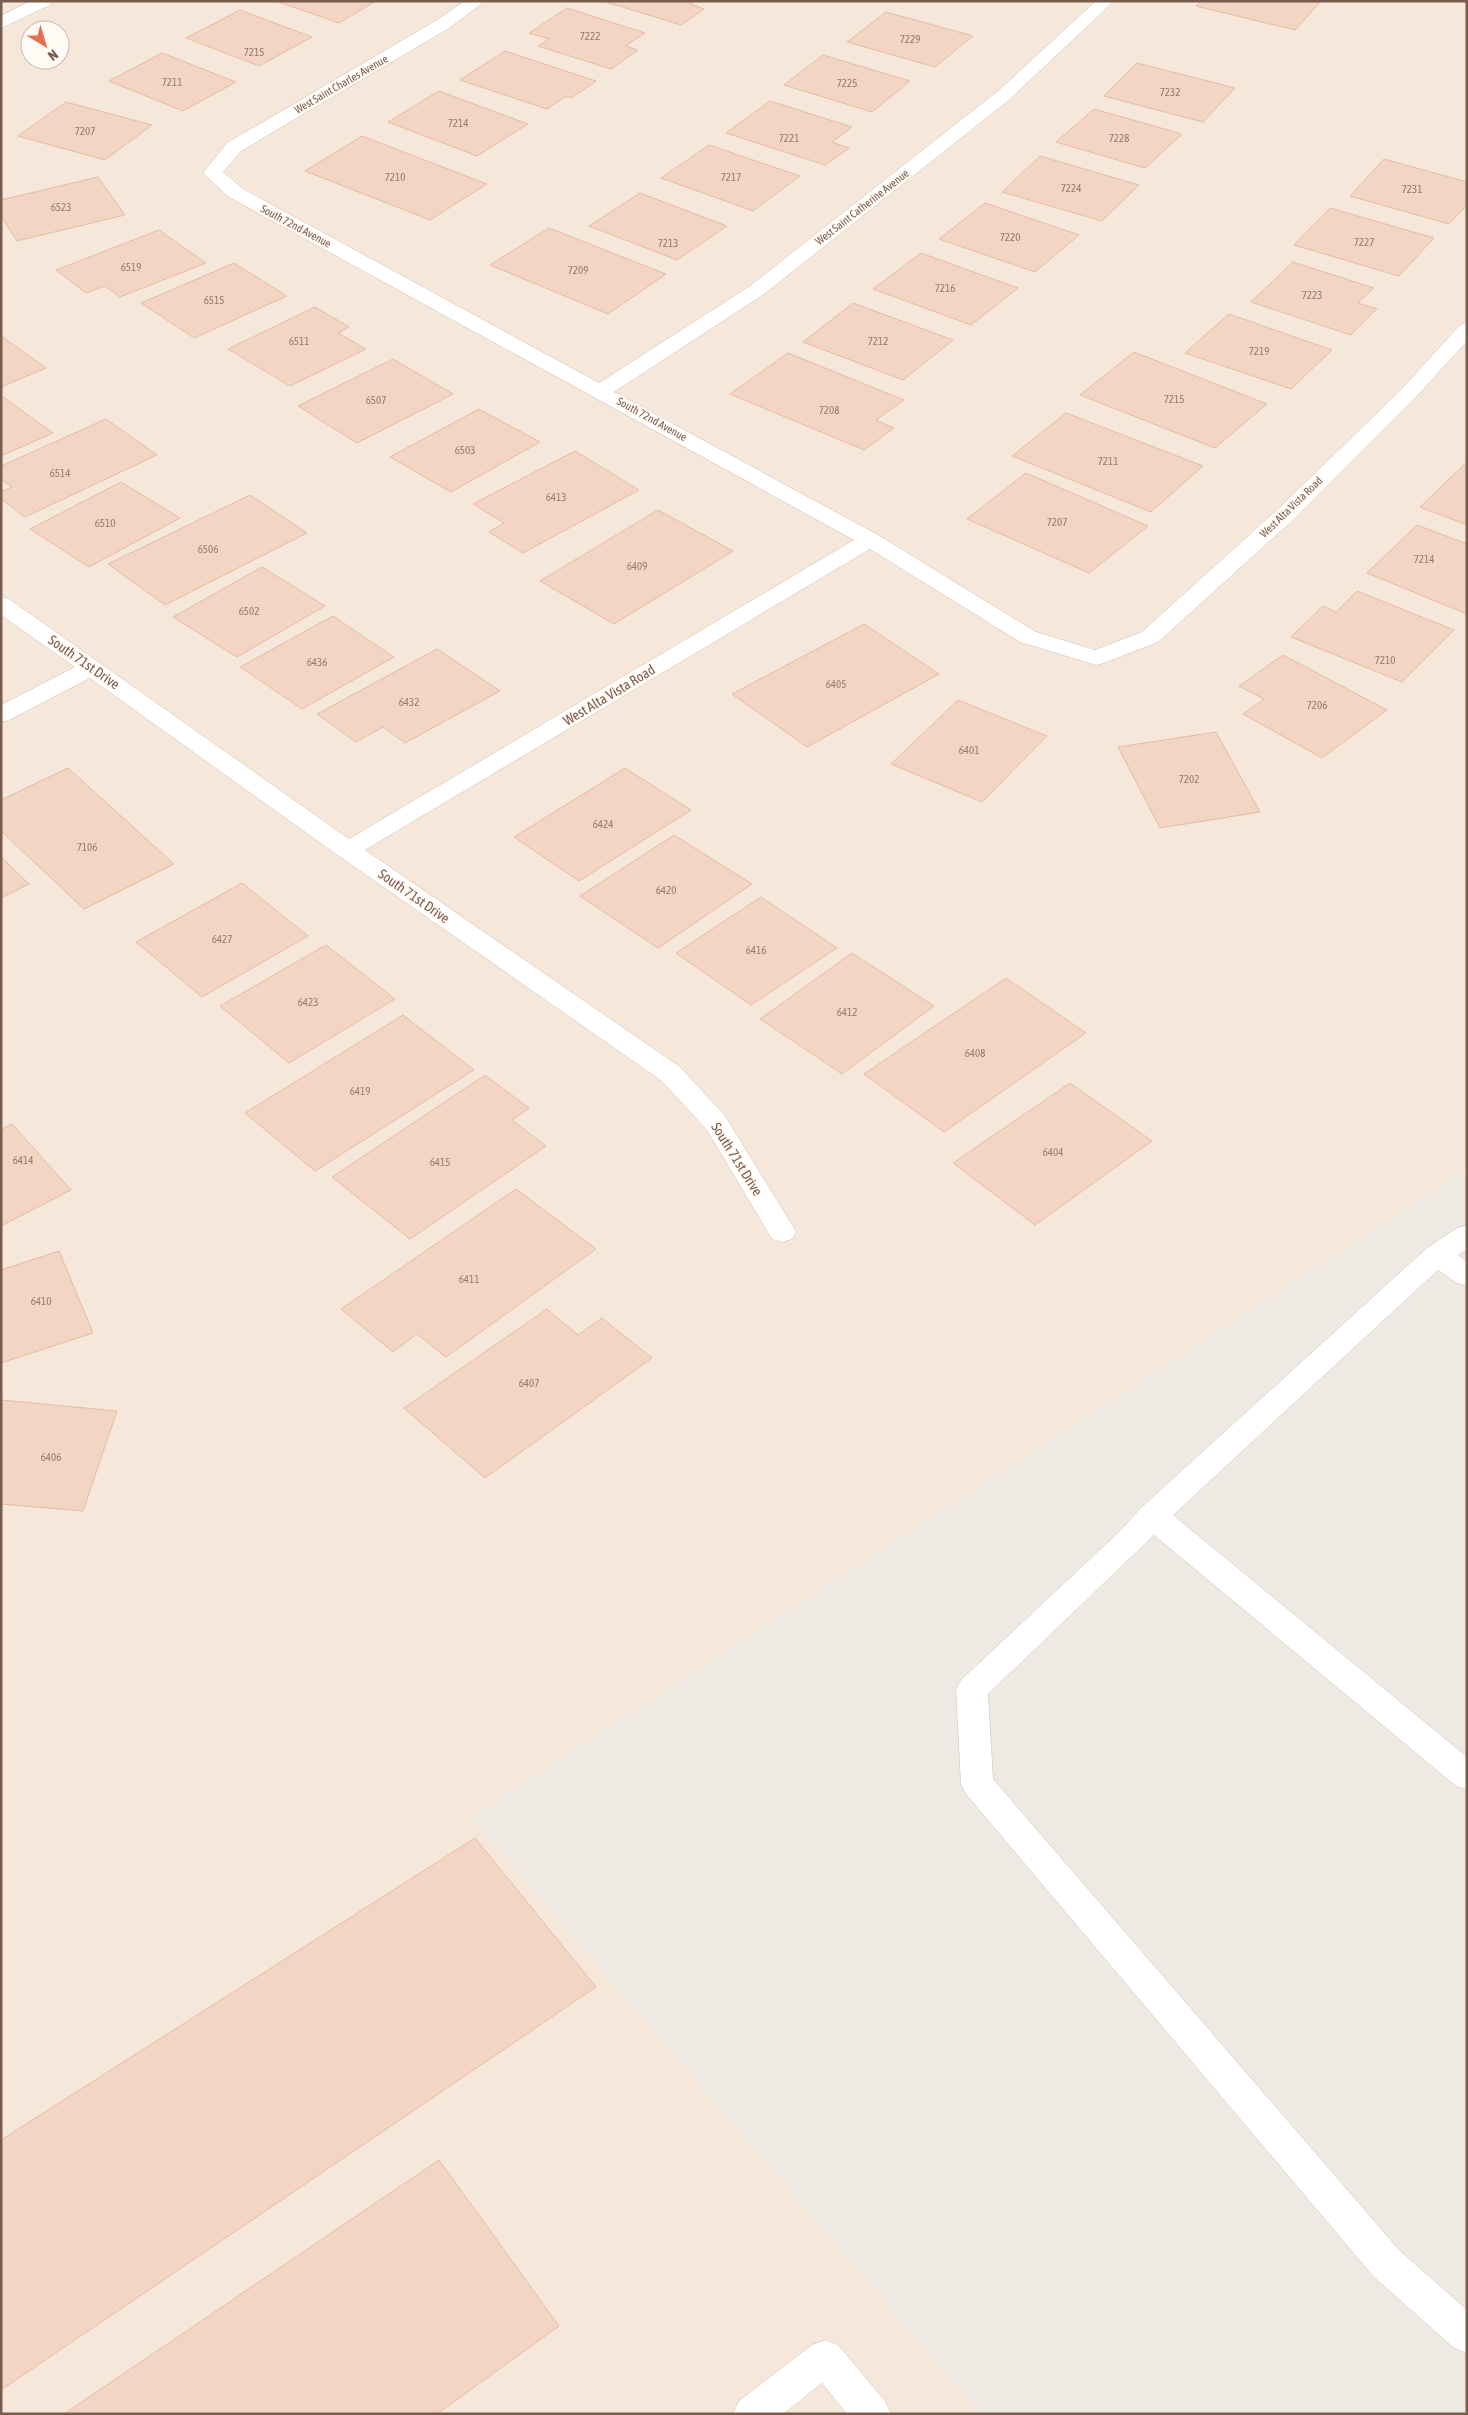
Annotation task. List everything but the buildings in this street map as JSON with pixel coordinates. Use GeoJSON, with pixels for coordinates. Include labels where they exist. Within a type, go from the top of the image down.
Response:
{"type":"FeatureCollection","features":[{"type":"Feature","properties":{"kind":"street"},"geometry":{"type":"LineString","coordinates":[[1,23],[44,1]]}},
{"type":"Feature","properties":{"kind":"street","name":"West Saint Charles Avenue"},"geometry":{"type":"LineString","coordinates":[[212,172],[234,146],[443,24],[477,1]]}},
{"type":"Feature","properties":{"kind":"street","name":"West Saint Catherine Avenue"},"geometry":{"type":"LineString","coordinates":[[601,391],[757,290],[1004,95],[1106,1]]}},
{"type":"Feature","properties":{"kind":"street","name":"South 72nd Avenue"},"geometry":{"type":"LineString","coordinates":[[212,172],[236,193],[601,391],[870,540],[1028,637],[1096,658]]}},
{"type":"Feature","properties":{"kind":"street","name":"West Alta Vista Road"},"geometry":{"type":"LineString","coordinates":[[1096,658],[1150,637],[1284,516],[1407,395],[1467,329]]}},
{"type":"Feature","properties":{"kind":"street","name":"West Alta Vista Road"},"geometry":{"type":"LineString","coordinates":[[348,850],[870,540]]}},
{"type":"Feature","properties":{"kind":"street","name":"South 71st Drive"},"geometry":{"type":"LineString","coordinates":[[1,604],[348,850],[671,1074],[716,1123],[782,1232]]}},
{"type":"Feature","properties":{"kind":"street"},"geometry":{"type":"LineString","coordinates":[[1,715],[92,667]]}},
{"type":"Feature","properties":{"kind":"street"},"geometry":{"type":"LineString","coordinates":[[1467,1235],[1437,1255],[1153,1516],[1128,1543],[972,1689],[977,1784],[1386,2263],[1467,2335]]}},
{"type":"Feature","properties":{"kind":"street"},"geometry":{"type":"LineString","coordinates":[[1437,1255],[1467,1276]]}},
{"type":"Feature","properties":{"kind":"street"},"geometry":{"type":"LineString","coordinates":[[1153,1516],[1467,1776]]}},
{"type":"Feature","properties":{"kind":"street"},"geometry":{"type":"LineString","coordinates":[[752,2414],[825,2358],[872,2414]]}},
{"type":"Feature","properties":{"kind":"shaded area"},"geometry":{"type":"Polygon","coordinates":[[[1,1],[1467,1],[1467,1170],[472,1817],[981,2414],[1,2414],[1,1]]]}},
{"type":"Feature","properties":{"kind":"shaded area"},"geometry":{"type":"Polygon","coordinates":[[[1467,1170],[1467,2414],[981,2414],[472,1817],[1467,1170]]]}}]}
